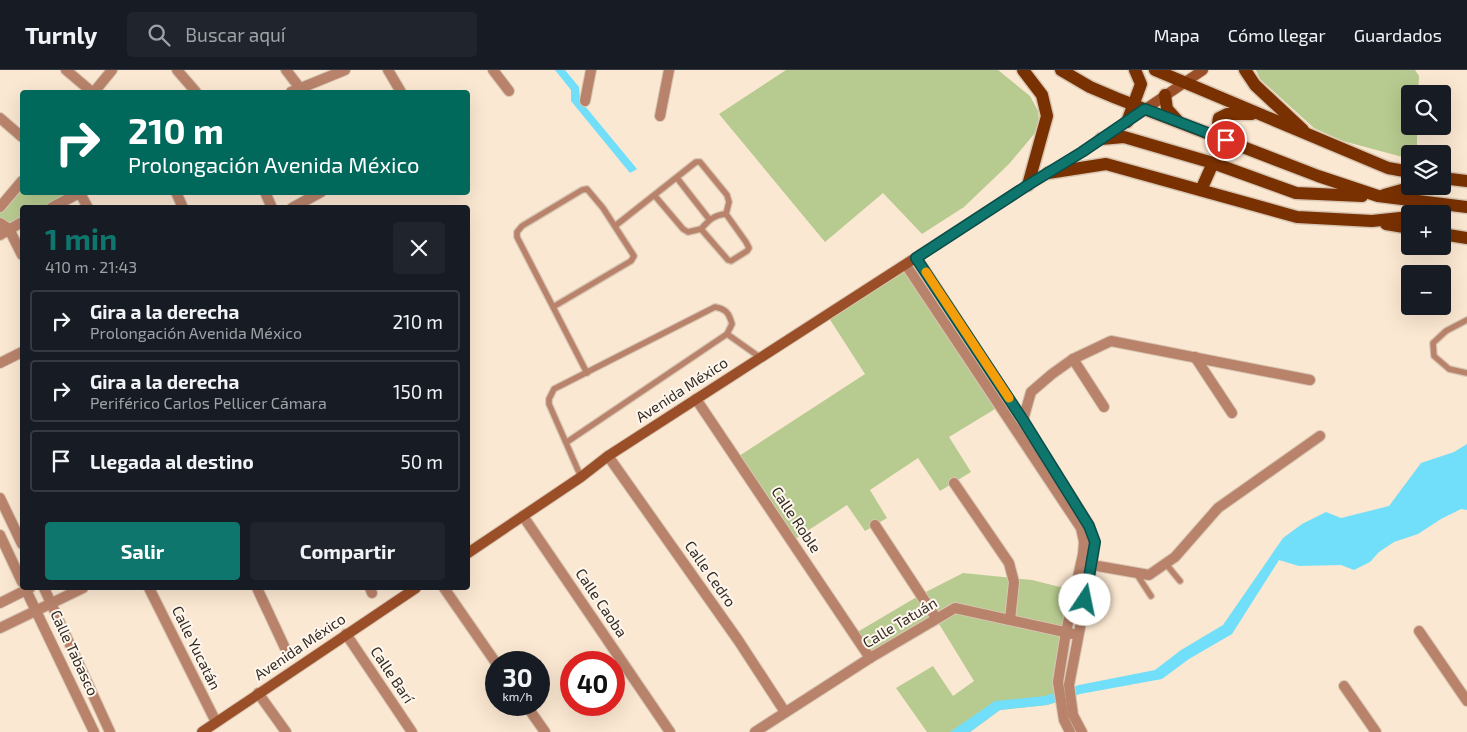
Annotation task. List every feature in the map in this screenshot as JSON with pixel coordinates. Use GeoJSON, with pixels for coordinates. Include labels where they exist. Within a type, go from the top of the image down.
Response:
{"type":"FeatureCollection","features":[{"type":"Feature","properties":{"kind":"main road"},"geometry":{"type":"LineString","coordinates":[[1023,70],[1042,95],[1047,116],[1028,185]]}},
{"type":"Feature","properties":{"kind":"main road"},"geometry":{"type":"LineString","coordinates":[[1061,70],[1090,87],[1318,176],[1378,196],[1401,190]]}},
{"type":"Feature","properties":{"kind":"main road"},"geometry":{"type":"LineString","coordinates":[[1135,70],[1141,84],[1139,107]]}},
{"type":"Feature","properties":{"kind":"main road"},"geometry":{"type":"LineString","coordinates":[[1155,70],[1388,168],[1401,170]]}},
{"type":"Feature","properties":{"kind":"main road"},"geometry":{"type":"LineString","coordinates":[[1126,122],[1139,107],[1165,95],[1203,70]]}},
{"type":"Feature","properties":{"kind":"main road"},"geometry":{"type":"LineString","coordinates":[[1245,70],[1255,85],[1310,136]]}},
{"type":"Feature","properties":{"kind":"main road"},"geometry":{"type":"LineString","coordinates":[[1165,95],[1167,109],[1178,122]]}},
{"type":"Feature","properties":{"kind":"main road"},"geometry":{"type":"LineString","coordinates":[[1226,140],[1219,127],[1219,118],[1227,114],[1257,114]]}},
{"type":"Feature","properties":{"kind":"main road","name":"Avenida México"},"geometry":{"type":"LineString","coordinates":[[470,552],[581,477],[608,456],[1126,122]]}},
{"type":"Feature","properties":{"kind":"main road"},"geometry":{"type":"LineString","coordinates":[[1101,139],[1124,137],[1212,163],[1296,193],[1378,196],[1467,209]]}},
{"type":"Feature","properties":{"kind":"main road"},"geometry":{"type":"LineString","coordinates":[[1201,190],[1212,163]]}},
{"type":"Feature","properties":{"kind":"main road"},"geometry":{"type":"LineString","coordinates":[[1048,173],[1106,164],[1297,217],[1372,221],[1401,226]]}},
{"type":"Feature","properties":{"kind":"main road"},"geometry":{"type":"LineString","coordinates":[[1451,179],[1467,181]]}},
{"type":"Feature","properties":{"kind":"main road"},"geometry":{"type":"LineString","coordinates":[[1451,212],[1467,209]]}},
{"type":"Feature","properties":{"kind":"main road"},"geometry":{"type":"LineString","coordinates":[[1372,221],[1401,218]]}},
{"type":"Feature","properties":{"kind":"main road"},"geometry":{"type":"LineString","coordinates":[[1451,235],[1467,238]]}},
{"type":"Feature","properties":{"kind":"main road","name":"Avenida México"},"geometry":{"type":"LineString","coordinates":[[202,732],[413,590]]}},
{"type":"Feature","properties":{"kind":"street"},"geometry":{"type":"LineString","coordinates":[[66,70],[91,90]]}},
{"type":"Feature","properties":{"kind":"street"},"geometry":{"type":"LineString","coordinates":[[95,90],[112,70]]}},
{"type":"Feature","properties":{"kind":"street"},"geometry":{"type":"LineString","coordinates":[[177,70],[194,90]]}},
{"type":"Feature","properties":{"kind":"street"},"geometry":{"type":"LineString","coordinates":[[286,70],[297,90]]}},
{"type":"Feature","properties":{"kind":"street"},"geometry":{"type":"LineString","coordinates":[[300,90],[345,70]]}},
{"type":"Feature","properties":{"kind":"street"},"geometry":{"type":"LineString","coordinates":[[388,70],[400,90]]}},
{"type":"Feature","properties":{"kind":"street"},"geometry":{"type":"LineString","coordinates":[[493,70],[509,91]]}},
{"type":"Feature","properties":{"kind":"street"},"geometry":{"type":"LineString","coordinates":[[585,101],[591,70]]}},
{"type":"Feature","properties":{"kind":"street"},"geometry":{"type":"LineString","coordinates":[[660,116],[669,70]]}},
{"type":"Feature","properties":{"kind":"street"},"geometry":{"type":"LineString","coordinates":[[0,118],[20,135]]}},
{"type":"Feature","properties":{"kind":"street"},"geometry":{"type":"LineString","coordinates":[[0,207],[20,183]]}},
{"type":"Feature","properties":{"kind":"street"},"geometry":{"type":"LineString","coordinates":[[57,205],[77,195]]}},
{"type":"Feature","properties":{"kind":"street"},"geometry":{"type":"LineString","coordinates":[[297,205],[316,195]]}},
{"type":"Feature","properties":{"kind":"street"},"geometry":{"type":"LineString","coordinates":[[0,222],[4,232],[20,252]]}},
{"type":"Feature","properties":{"kind":"street"},"geometry":{"type":"LineString","coordinates":[[4,232],[20,223]]}},
{"type":"Feature","properties":{"kind":"street"},"geometry":{"type":"LineString","coordinates":[[916,258],[1023,420],[1089,526],[1095,542],[1069,685],[1073,715],[1082,732]]}},
{"type":"Feature","properties":{"kind":"street"},"geometry":{"type":"LineString","coordinates":[[906,265],[1081,528],[1084,542],[1083,554],[1066,632],[1058,682],[1064,720],[1070,732]]}},
{"type":"Feature","properties":{"kind":"street"},"geometry":{"type":"LineString","coordinates":[[1023,420],[1031,392],[1052,374],[1073,360],[1115,340],[1310,380]]}},
{"type":"Feature","properties":{"kind":"street"},"geometry":{"type":"LineString","coordinates":[[0,363],[20,353]]}},
{"type":"Feature","properties":{"kind":"street"},"geometry":{"type":"LineString","coordinates":[[1195,357],[1232,413]]}},
{"type":"Feature","properties":{"kind":"street"},"geometry":{"type":"LineString","coordinates":[[1073,360],[1104,407]]}},
{"type":"Feature","properties":{"kind":"street","name":"Calle Roble"},"geometry":{"type":"LineString","coordinates":[[696,399],[870,658]]}},
{"type":"Feature","properties":{"kind":"street"},"geometry":{"type":"LineString","coordinates":[[1092,565],[1149,575],[1175,557],[1218,508],[1320,436]]}},
{"type":"Feature","properties":{"kind":"street","name":"Calle Cedro"},"geometry":{"type":"LineString","coordinates":[[608,456],[738,640],[785,712]]}},
{"type":"Feature","properties":{"kind":"street"},"geometry":{"type":"LineString","coordinates":[[954,483],[1009,563],[1014,582],[1010,620]]}},
{"type":"Feature","properties":{"kind":"street"},"geometry":{"type":"LineString","coordinates":[[0,498],[20,540]]}},
{"type":"Feature","properties":{"kind":"street","name":"Calle Caoba"},"geometry":{"type":"LineString","coordinates":[[523,516],[670,732]]}},
{"type":"Feature","properties":{"kind":"street"},"geometry":{"type":"LineString","coordinates":[[875,525],[936,618]]}},
{"type":"Feature","properties":{"kind":"street","name":"Calle Tabasco"},"geometry":{"type":"LineString","coordinates":[[0,535],[20,575]]}},
{"type":"Feature","properties":{"kind":"street"},"geometry":{"type":"LineString","coordinates":[[0,603],[21,590]]}},
{"type":"Feature","properties":{"kind":"street","name":"Calle Tabasco"},"geometry":{"type":"LineString","coordinates":[[27,590],[94,732]]}},
{"type":"Feature","properties":{"kind":"street","name":"Calle Tabasco"},"geometry":{"type":"LineString","coordinates":[[45,590],[110,732]]}},
{"type":"Feature","properties":{"kind":"street"},"geometry":{"type":"LineString","coordinates":[[0,628],[79,590]]}},
{"type":"Feature","properties":{"kind":"street","name":"Calle Yucatán"},"geometry":{"type":"LineString","coordinates":[[150,590],[216,722]]}},
{"type":"Feature","properties":{"kind":"street"},"geometry":{"type":"LineString","coordinates":[[258,590],[285,648]]}},
{"type":"Feature","properties":{"kind":"street"},"geometry":{"type":"LineString","coordinates":[[445,590],[488,651]]}},
{"type":"Feature","properties":{"kind":"street","name":"Calle Tatuán"},"geometry":{"type":"LineString","coordinates":[[755,732],[870,658],[954,608],[1078,635]]}},
{"type":"Feature","properties":{"kind":"street"},"geometry":{"type":"LineString","coordinates":[[1419,631],[1467,701]]}},
{"type":"Feature","properties":{"kind":"street","name":"Calle Barí"},"geometry":{"type":"LineString","coordinates":[[346,634],[412,732]]}},
{"type":"Feature","properties":{"kind":"street"},"geometry":{"type":"LineString","coordinates":[[1344,686],[1376,732]]}},
{"type":"Feature","properties":{"kind":"street"},"geometry":{"type":"LineString","coordinates":[[258,693],[286,732]]}},
{"type":"Feature","properties":{"kind":"street"},"geometry":{"type":"LineString","coordinates":[[534,716],[545,732]]}},
{"type":"Feature","properties":{"kind":"lane"},"geometry":{"type":"LineString","coordinates":[[615,226],[696,162],[700,162],[727,195],[729,202],[726,214],[749,248],[731,261],[726,258],[701,229]]}},
{"type":"Feature","properties":{"kind":"lane"},"geometry":{"type":"LineString","coordinates":[[677,178],[710,219]]}},
{"type":"Feature","properties":{"kind":"lane"},"geometry":{"type":"LineString","coordinates":[[553,308],[631,261],[634,256],[588,189],[582,190],[522,226],[517,232],[517,237],[553,308],[586,372]]}},
{"type":"Feature","properties":{"kind":"lane"},"geometry":{"type":"LineString","coordinates":[[654,196],[683,229],[688,232],[701,229],[710,219],[726,214]]}},
{"type":"Feature","properties":{"kind":"lane"},"geometry":{"type":"LineString","coordinates":[[567,442],[727,334],[732,324],[729,314],[723,308],[715,307],[554,389],[549,399],[549,404],[581,477]]}},
{"type":"Feature","properties":{"kind":"lane"},"geometry":{"type":"LineString","coordinates":[[1467,320],[1446,331],[1433,343],[1434,356],[1449,369],[1467,373]]}},
{"type":"Feature","properties":{"kind":"lane"},"geometry":{"type":"LineString","coordinates":[[727,334],[761,358]]}},
{"type":"Feature","properties":{"kind":"lane"},"geometry":{"type":"LineString","coordinates":[[1166,564],[1180,581]]}},
{"type":"Feature","properties":{"kind":"lane"},"geometry":{"type":"LineString","coordinates":[[1134,571],[1151,596]]}},
{"type":"Feature","properties":{"kind":"green space"},"geometry":{"type":"Polygon","coordinates":[[[786,70],[998,70],[1030,96],[1038,111],[1039,121],[1035,133],[1009,164],[964,207],[922,234],[883,193],[825,242],[719,114],[786,70]]]}},
{"type":"Feature","properties":{"kind":"green space"},"geometry":{"type":"Polygon","coordinates":[[[1256,70],[1415,70],[1419,76],[1418,85],[1401,85],[1401,135],[1417,135],[1417,145],[1401,145],[1401,157],[1343,141],[1314,128],[1260,79],[1256,70]]]}},
{"type":"Feature","properties":{"kind":"green space"},"geometry":{"type":"Polygon","coordinates":[[[20,185],[20,195],[82,195],[62,205],[20,205],[20,228],[0,239],[0,210],[20,185]]]}},
{"type":"Feature","properties":{"kind":"green space"},"geometry":{"type":"Polygon","coordinates":[[[906,265],[1000,406],[949,437],[971,472],[940,491],[918,458],[870,490],[887,518],[865,531],[847,505],[792,541],[736,458],[865,374],[827,315],[906,265]]]}},
{"type":"Feature","properties":{"kind":"green space"},"geometry":{"type":"Polygon","coordinates":[[[963,573],[1032,580],[1076,591],[1066,632],[1061,701],[1047,705],[1000,710],[970,732],[927,732],[896,688],[933,666],[953,696],[974,681],[936,619],[870,658],[854,634],[920,595],[963,573]]]}},
{"type":"Feature","properties":{"kind":"water"},"geometry":{"type":"Polygon","coordinates":[[[555,70],[565,70],[579,87],[580,100],[637,169],[630,173],[571,101],[571,90],[555,70]]]}},
{"type":"Feature","properties":{"kind":"water"},"geometry":{"type":"Polygon","coordinates":[[[1467,444],[1467,510],[1461,509],[1418,534],[1394,542],[1379,552],[1370,562],[1354,570],[1341,565],[1299,566],[1279,560],[1232,634],[1189,659],[1162,679],[1080,694],[1047,705],[1000,710],[970,732],[950,732],[995,701],[1045,696],[1079,685],[1155,670],[1181,650],[1223,625],[1283,538],[1302,524],[1326,512],[1341,518],[1389,506],[1421,463],[1454,452],[1467,444]]]}},
{"type":"Feature","properties":{"kind":"slow traffic"},"geometry":{"type":"LineString","coordinates":[[926,272],[1009,398]]}},
{"type":"Feature","properties":{"kind":"route"},"geometry":{"type":"LineString","coordinates":[[1085,600],[1095,542],[1089,526],[1023,420],[916,258],[1082,152],[1145,109],[1226,140]]}}]}
